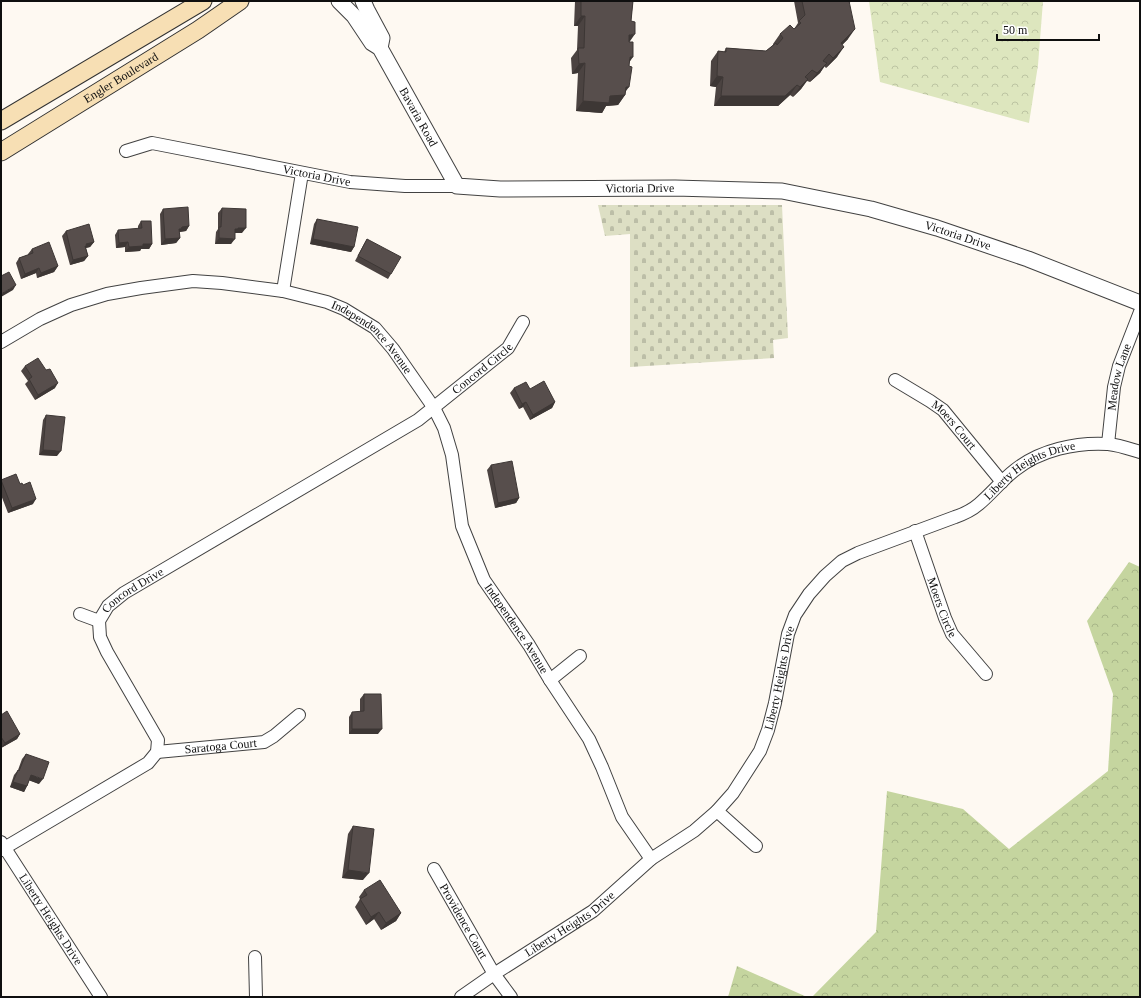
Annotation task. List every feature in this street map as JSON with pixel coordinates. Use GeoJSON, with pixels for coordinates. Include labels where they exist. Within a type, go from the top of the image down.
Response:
{"type":"FeatureCollection","features":[{"type":"Feature","properties":{"kind":"main road","name":"Engler Boulevard"},"geometry":{"type":"LineString","coordinates":[[1,121],[203,1]]}},
{"type":"Feature","properties":{"kind":"main road","name":"Engler Boulevard"},"geometry":{"type":"LineString","coordinates":[[1,152],[167,49],[240,1]]}},
{"type":"Feature","properties":{"kind":"street","name":"Bavaria Road"},"geometry":{"type":"LineString","coordinates":[[339,1],[354,16],[372,43],[380,48],[457,186]]}},
{"type":"Feature","properties":{"kind":"street","name":"Bavaria Road"},"geometry":{"type":"LineString","coordinates":[[362,1],[382,38],[380,48]]}},
{"type":"Feature","properties":{"kind":"street","name":"Victoria Drive"},"geometry":{"type":"LineString","coordinates":[[126,151],[152,143],[302,174],[350,182],[405,186],[457,186],[500,189],[675,188],[782,191],[871,210],[937,228],[1028,259],[1140,303]]}},
{"type":"Feature","properties":{"kind":"street"},"geometry":{"type":"LineString","coordinates":[[283,291],[302,174]]}},
{"type":"Feature","properties":{"kind":"street","name":"Independence Avenue"},"geometry":{"type":"LineString","coordinates":[[1,342],[40,319],[71,305],[107,294],[141,288],[193,282],[222,283],[283,291],[327,302],[344,309],[375,328],[394,349],[434,408],[444,428],[452,455],[462,526],[484,580],[529,645],[589,739],[622,817],[651,859]]}},
{"type":"Feature","properties":{"kind":"street","name":"Meadow Lane"},"geometry":{"type":"LineString","coordinates":[[1108,444],[1114,386],[1119,366],[1140,312]]}},
{"type":"Feature","properties":{"kind":"street","name":"Concord Circle"},"geometry":{"type":"LineString","coordinates":[[434,408],[508,348],[523,322]]}},
{"type":"Feature","properties":{"kind":"street","name":"Moers Court"},"geometry":{"type":"LineString","coordinates":[[895,380],[943,410],[1002,482]]}},
{"type":"Feature","properties":{"kind":"street","name":"Concord Drive"},"geometry":{"type":"LineString","coordinates":[[157,752],[158,740],[107,652],[100,637],[99,621],[108,606],[124,593],[418,420],[434,408]]}},
{"type":"Feature","properties":{"kind":"street","name":"Liberty Heights Drive"},"geometry":{"type":"LineString","coordinates":[[461,997],[494,974],[593,911],[651,859],[694,831],[734,793],[760,751],[768,730],[775,703],[788,634],[795,615],[809,594],[825,576],[842,562],[858,552],[967,512],[979,504],[1015,470],[1033,458],[1072,446],[1092,444],[1108,444],[1140,452]]}},
{"type":"Feature","properties":{"kind":"street","name":"Moers Circle"},"geometry":{"type":"LineString","coordinates":[[915,532],[952,634],[986,674]]}},
{"type":"Feature","properties":{"kind":"street"},"geometry":{"type":"LineString","coordinates":[[80,614],[99,621]]}},
{"type":"Feature","properties":{"kind":"street","name":"Independence Avenue"},"geometry":{"type":"LineString","coordinates":[[550,680],[580,656]]}},
{"type":"Feature","properties":{"kind":"street","name":"Saratoga Court"},"geometry":{"type":"LineString","coordinates":[[157,752],[264,742],[274,736],[299,715]]}},
{"type":"Feature","properties":{"kind":"street"},"geometry":{"type":"LineString","coordinates":[[2,846],[148,763],[157,752]]}},
{"type":"Feature","properties":{"kind":"street"},"geometry":{"type":"LineString","coordinates":[[717,810],[756,846]]}},
{"type":"Feature","properties":{"kind":"street","name":"Liberty Heights Drive"},"geometry":{"type":"LineString","coordinates":[[2,846],[102,997]]}},
{"type":"Feature","properties":{"kind":"street","name":"Providence Court"},"geometry":{"type":"LineString","coordinates":[[434,868],[494,974],[511,997]]}},
{"type":"Feature","properties":{"kind":"street"},"geometry":{"type":"LineString","coordinates":[[254,957],[256,997]]}},
{"type":"Feature","properties":{"kind":"green space"},"geometry":{"type":"Polygon","coordinates":[[[869,1],[1043,1],[1038,65],[1029,123],[880,82],[869,1]]]}},
{"type":"Feature","properties":{"kind":"green space"},"geometry":{"type":"Polygon","coordinates":[[[598,205],[782,205],[788,338],[773,340],[774,358],[630,367],[630,234],[605,236],[598,205]]]}},
{"type":"Feature","properties":{"kind":"green space"},"geometry":{"type":"Polygon","coordinates":[[[1129,562],[1140,567],[1140,997],[812,997],[876,932],[887,791],[963,809],[1009,849],[1108,771],[1113,694],[1087,621],[1129,562]]]}},
{"type":"Feature","properties":{"kind":"green space"},"geometry":{"type":"Polygon","coordinates":[[[737,966],[807,997],[728,997],[737,966]]]}},
{"type":"Feature","properties":{"kind":"building"},"geometry":{"type":"Polygon","coordinates":[[[581,1],[633,1],[631,21],[635,22],[635,34],[629,35],[629,42],[633,42],[633,57],[630,57],[629,66],[632,67],[629,87],[626,87],[625,95],[610,96],[609,103],[583,101],[585,63],[579,64],[578,48],[584,48],[585,16],[581,16],[581,1]]]}},
{"type":"Feature","properties":{"kind":"building"},"geometry":{"type":"Polygon","coordinates":[[[802,1],[849,1],[855,29],[841,43],[844,47],[833,58],[829,54],[823,61],[827,63],[817,73],[812,70],[805,77],[808,79],[800,87],[797,85],[785,96],[721,96],[723,77],[717,76],[718,51],[726,52],[726,48],[766,51],[776,43],[777,45],[783,38],[780,34],[790,25],[794,29],[801,23],[799,21],[805,15],[802,1]]]}},
{"type":"Feature","properties":{"kind":"building"},"geometry":{"type":"Polygon","coordinates":[[[188,207],[189,226],[179,229],[180,238],[165,239],[163,209],[188,207]]]}},
{"type":"Feature","properties":{"kind":"building"},"geometry":{"type":"Polygon","coordinates":[[[222,208],[246,209],[246,228],[235,229],[235,239],[219,238],[222,208]]]}},
{"type":"Feature","properties":{"kind":"building"},"geometry":{"type":"Polygon","coordinates":[[[317,219],[358,227],[354,247],[313,239],[317,219]]]}},
{"type":"Feature","properties":{"kind":"building"},"geometry":{"type":"Polygon","coordinates":[[[141,221],[151,221],[152,244],[129,247],[128,242],[119,243],[118,230],[142,228],[141,221]]]}},
{"type":"Feature","properties":{"kind":"building"},"geometry":{"type":"Polygon","coordinates":[[[89,224],[94,242],[86,244],[87,246],[85,246],[88,256],[73,260],[66,231],[89,224]]]}},
{"type":"Feature","properties":{"kind":"building"},"geometry":{"type":"Polygon","coordinates":[[[367,239],[401,257],[391,274],[358,256],[367,239]]]}},
{"type":"Feature","properties":{"kind":"building"},"geometry":{"type":"Polygon","coordinates":[[[49,242],[58,266],[41,273],[39,268],[25,274],[19,258],[33,253],[32,249],[49,242]]]}},
{"type":"Feature","properties":{"kind":"building"},"geometry":{"type":"Polygon","coordinates":[[[9,272],[16,285],[1,294],[1,276],[9,272]]]}},
{"type":"Feature","properties":{"kind":"building"},"geometry":{"type":"Polygon","coordinates":[[[38,358],[46,370],[50,369],[58,383],[38,395],[29,379],[32,377],[25,366],[38,358]]]}},
{"type":"Feature","properties":{"kind":"building"},"geometry":{"type":"Polygon","coordinates":[[[544,381],[555,402],[533,415],[526,402],[522,404],[514,388],[526,382],[530,389],[544,381]]]}},
{"type":"Feature","properties":{"kind":"building"},"geometry":{"type":"Polygon","coordinates":[[[46,415],[65,417],[61,451],[43,450],[46,415]]]}},
{"type":"Feature","properties":{"kind":"building"},"geometry":{"type":"Polygon","coordinates":[[[512,461],[519,498],[498,503],[491,465],[512,461]]]}},
{"type":"Feature","properties":{"kind":"building"},"geometry":{"type":"Polygon","coordinates":[[[16,474],[20,484],[22,483],[23,485],[30,482],[36,499],[12,508],[1,480],[16,474]]]}},
{"type":"Feature","properties":{"kind":"building"},"geometry":{"type":"Polygon","coordinates":[[[364,694],[381,694],[382,729],[352,729],[352,712],[364,711],[364,694]]]}},
{"type":"Feature","properties":{"kind":"building"},"geometry":{"type":"Polygon","coordinates":[[[7,711],[20,734],[5,743],[1,737],[1,715],[7,711]]]}},
{"type":"Feature","properties":{"kind":"building"},"geometry":{"type":"Polygon","coordinates":[[[26,754],[49,762],[43,779],[31,775],[27,786],[13,782],[26,754]]]}},
{"type":"Feature","properties":{"kind":"building"},"geometry":{"type":"Polygon","coordinates":[[[353,826],[374,829],[369,873],[348,870],[353,826]]]}},
{"type":"Feature","properties":{"kind":"building"},"geometry":{"type":"Polygon","coordinates":[[[380,880],[401,913],[386,923],[379,912],[371,917],[360,899],[367,895],[364,890],[380,880]]]}}]}
